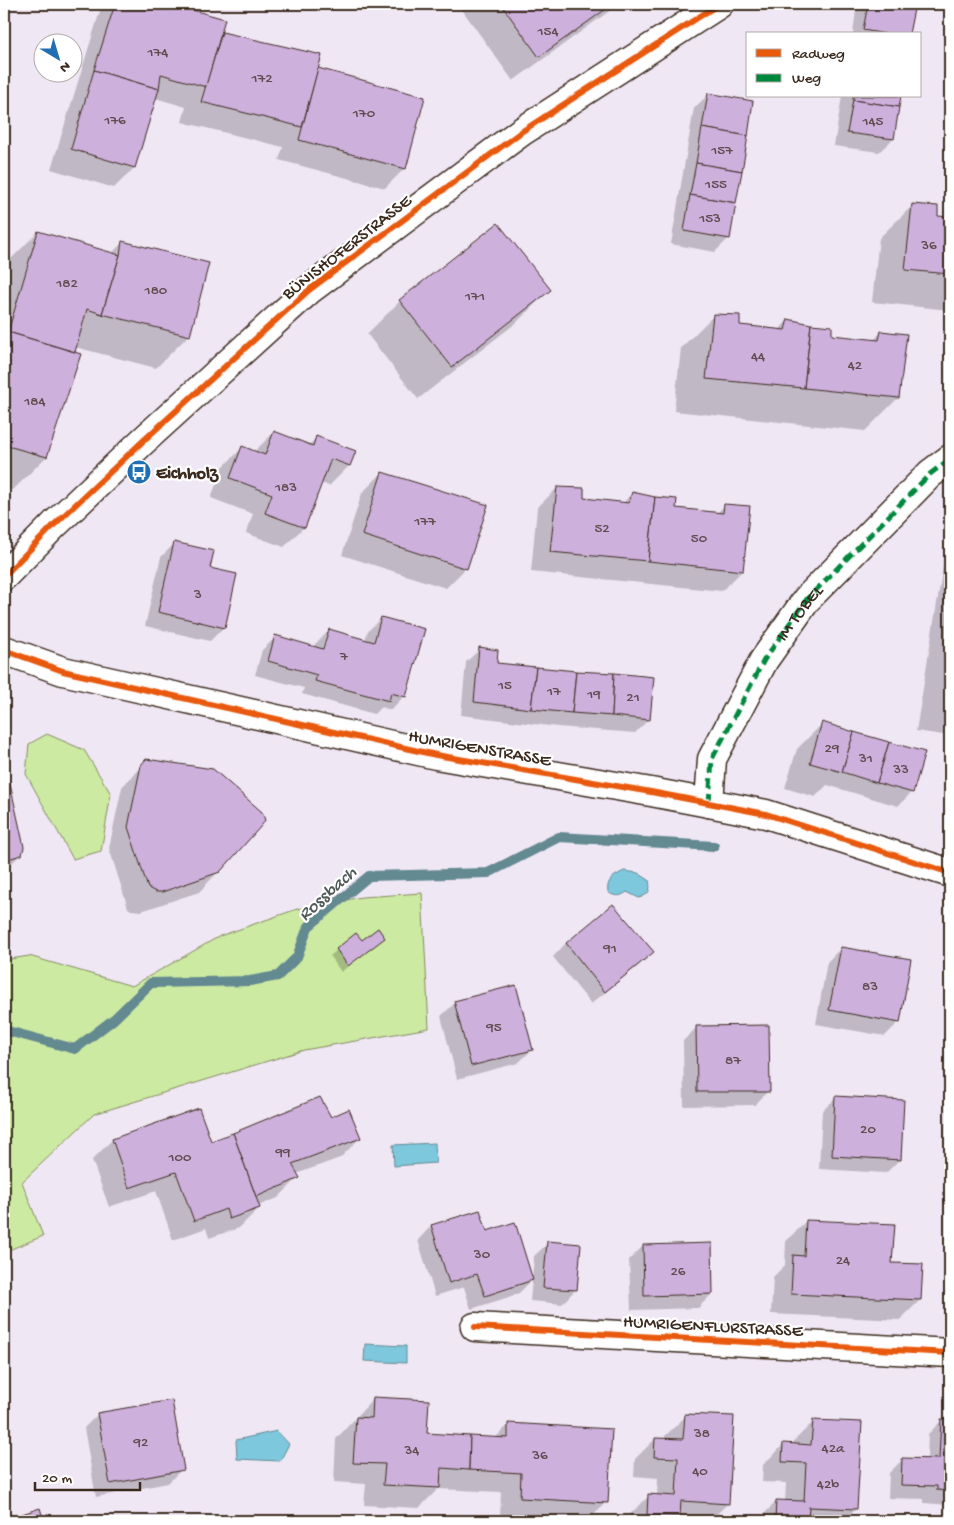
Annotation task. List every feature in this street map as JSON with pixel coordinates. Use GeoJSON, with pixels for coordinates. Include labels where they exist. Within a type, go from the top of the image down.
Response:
{"type":"FeatureCollection","features":[{"type":"Feature","properties":{"kind":"street","name":"BÜNISHOFERSTRASSE"},"geometry":{"type":"LineString","coordinates":[[4,576],[142,440],[309,290],[521,132],[719,4]]}},
{"type":"Feature","properties":{"kind":"street","name":"IM TOBEL"},"geometry":{"type":"LineString","coordinates":[[709,803],[712,759],[764,660],[806,599],[930,474],[950,459]]}},
{"type":"Feature","properties":{"kind":"street","name":"HUMRIGENSTRASSE"},"geometry":{"type":"LineString","coordinates":[[4,650],[63,670],[436,756],[766,814],[950,873]]}},
{"type":"Feature","properties":{"kind":"street","name":"HUMRIGENFLURSTRASSE"},"geometry":{"type":"LineString","coordinates":[[475,1327],[950,1353]]}},
{"type":"Feature","properties":{"kind":"green space"},"geometry":{"type":"Polygon","coordinates":[[[47,734],[84,750],[111,794],[101,851],[73,859],[26,774],[29,744],[47,734]]]}},
{"type":"Feature","properties":{"kind":"green space"},"geometry":{"type":"Polygon","coordinates":[[[422,893],[429,1028],[304,1050],[94,1114],[22,1182],[43,1236],[4,1252],[4,960],[29,956],[132,986],[220,936],[297,909],[362,897],[422,893]]]}},
{"type":"Feature","properties":{"kind":"water"},"geometry":{"type":"Polygon","coordinates":[[[624,871],[638,873],[649,880],[650,889],[648,893],[639,898],[627,892],[618,896],[608,892],[610,881],[624,871]]]}},
{"type":"Feature","properties":{"kind":"water"},"geometry":{"type":"Polygon","coordinates":[[[435,1143],[436,1163],[394,1166],[393,1145],[435,1143]]]}},
{"type":"Feature","properties":{"kind":"water"},"geometry":{"type":"Polygon","coordinates":[[[365,1344],[406,1346],[406,1363],[364,1361],[365,1344]]]}},
{"type":"Feature","properties":{"kind":"water"},"geometry":{"type":"Polygon","coordinates":[[[277,1431],[289,1444],[280,1461],[237,1459],[236,1440],[277,1431]]]}},
{"type":"Feature","properties":{"kind":"building"},"geometry":{"type":"Polygon","coordinates":[[[115,4],[171,4],[225,19],[206,87],[161,74],[159,89],[94,70],[115,4]]]}},
{"type":"Feature","properties":{"kind":"building"},"geometry":{"type":"Polygon","coordinates":[[[501,4],[613,4],[539,57],[501,4]]]}},
{"type":"Feature","properties":{"kind":"building"},"geometry":{"type":"Polygon","coordinates":[[[868,4],[915,4],[909,32],[874,32],[863,30],[868,4]]]}},
{"type":"Feature","properties":{"kind":"building"},"geometry":{"type":"Polygon","coordinates":[[[222,32],[322,55],[302,127],[201,102],[222,32]]]}},
{"type":"Feature","properties":{"kind":"building"},"geometry":{"type":"Polygon","coordinates":[[[318,68],[425,97],[406,169],[299,140],[318,68]]]}},
{"type":"Feature","properties":{"kind":"building"},"geometry":{"type":"Polygon","coordinates":[[[94,70],[159,89],[135,168],[71,149],[94,70]]]}},
{"type":"Feature","properties":{"kind":"building"},"geometry":{"type":"Polygon","coordinates":[[[708,93],[753,101],[748,136],[702,128],[708,93]]]}},
{"type":"Feature","properties":{"kind":"building"},"geometry":{"type":"Polygon","coordinates":[[[853,98],[901,98],[899,107],[853,100],[853,98]]]}},
{"type":"Feature","properties":{"kind":"building"},"geometry":{"type":"Polygon","coordinates":[[[853,100],[899,107],[894,139],[847,133],[853,100]]]}},
{"type":"Feature","properties":{"kind":"building"},"geometry":{"type":"Polygon","coordinates":[[[702,128],[748,136],[742,171],[696,163],[702,128]]]}},
{"type":"Feature","properties":{"kind":"building"},"geometry":{"type":"Polygon","coordinates":[[[696,163],[742,171],[736,203],[690,195],[696,163]]]}},
{"type":"Feature","properties":{"kind":"building"},"geometry":{"type":"Polygon","coordinates":[[[690,195],[736,203],[730,239],[684,231],[690,195]]]}},
{"type":"Feature","properties":{"kind":"building"},"geometry":{"type":"Polygon","coordinates":[[[912,204],[938,206],[938,216],[950,217],[950,274],[905,270],[912,204]]]}},
{"type":"Feature","properties":{"kind":"building"},"geometry":{"type":"Polygon","coordinates":[[[498,223],[551,290],[452,367],[399,300],[498,223]]]}},
{"type":"Feature","properties":{"kind":"building"},"geometry":{"type":"Polygon","coordinates":[[[38,231],[120,255],[102,314],[87,309],[75,352],[8,332],[38,231]]]}},
{"type":"Feature","properties":{"kind":"building"},"geometry":{"type":"Polygon","coordinates":[[[122,241],[209,263],[190,336],[102,314],[120,255],[122,241]]]}},
{"type":"Feature","properties":{"kind":"building"},"geometry":{"type":"Polygon","coordinates":[[[713,314],[740,315],[740,325],[785,330],[788,319],[811,324],[804,388],[706,379],[713,314]]]}},
{"type":"Feature","properties":{"kind":"building"},"geometry":{"type":"Polygon","coordinates":[[[811,324],[832,326],[832,335],[879,340],[881,331],[907,334],[899,398],[804,388],[811,324]]]}},
{"type":"Feature","properties":{"kind":"building"},"geometry":{"type":"Polygon","coordinates":[[[8,332],[81,354],[47,457],[4,445],[4,345],[8,332]]]}},
{"type":"Feature","properties":{"kind":"building"},"geometry":{"type":"Polygon","coordinates":[[[274,431],[313,446],[316,436],[356,451],[350,466],[331,459],[305,528],[265,513],[272,494],[230,478],[242,446],[265,455],[274,431]]]}},
{"type":"Feature","properties":{"kind":"building"},"geometry":{"type":"Polygon","coordinates":[[[382,472],[488,505],[467,569],[362,535],[382,472]]]}},
{"type":"Feature","properties":{"kind":"building"},"geometry":{"type":"Polygon","coordinates":[[[557,487],[584,488],[584,498],[629,503],[632,492],[655,497],[648,561],[550,552],[557,487]]]}},
{"type":"Feature","properties":{"kind":"building"},"geometry":{"type":"Polygon","coordinates":[[[655,497],[677,499],[676,508],[723,513],[724,504],[750,506],[743,571],[648,561],[655,497]]]}},
{"type":"Feature","properties":{"kind":"building"},"geometry":{"type":"Polygon","coordinates":[[[174,542],[214,551],[210,568],[237,574],[225,628],[158,612],[174,542]]]}},
{"type":"Feature","properties":{"kind":"building"},"geometry":{"type":"Polygon","coordinates":[[[381,617],[425,629],[406,697],[391,693],[389,701],[315,681],[317,675],[268,661],[275,635],[323,649],[329,629],[374,642],[381,617]]]}},
{"type":"Feature","properties":{"kind":"building"},"geometry":{"type":"Polygon","coordinates":[[[479,647],[498,650],[497,663],[536,667],[531,709],[474,702],[479,647]]]}},
{"type":"Feature","properties":{"kind":"building"},"geometry":{"type":"Polygon","coordinates":[[[536,667],[576,671],[572,713],[531,709],[536,667]]]}},
{"type":"Feature","properties":{"kind":"building"},"geometry":{"type":"Polygon","coordinates":[[[576,671],[614,673],[612,716],[572,713],[576,671]]]}},
{"type":"Feature","properties":{"kind":"building"},"geometry":{"type":"Polygon","coordinates":[[[614,673],[654,677],[650,720],[612,716],[614,673]]]}},
{"type":"Feature","properties":{"kind":"building"},"geometry":{"type":"Polygon","coordinates":[[[822,722],[854,732],[842,772],[810,763],[822,722]]]}},
{"type":"Feature","properties":{"kind":"building"},"geometry":{"type":"Polygon","coordinates":[[[854,732],[889,742],[877,783],[842,772],[854,732]]]}},
{"type":"Feature","properties":{"kind":"building"},"geometry":{"type":"Polygon","coordinates":[[[889,742],[925,752],[913,793],[877,783],[889,742]]]}},
{"type":"Feature","properties":{"kind":"building"},"geometry":{"type":"Polygon","coordinates":[[[146,759],[213,769],[262,812],[265,820],[262,825],[220,872],[162,892],[156,892],[148,888],[128,827],[141,765],[146,759]]]}},
{"type":"Feature","properties":{"kind":"building"},"geometry":{"type":"Polygon","coordinates":[[[4,778],[10,784],[24,847],[22,855],[4,860],[4,778]]]}},
{"type":"Feature","properties":{"kind":"building"},"geometry":{"type":"Polygon","coordinates":[[[613,904],[654,952],[605,992],[566,943],[613,904]]]}},
{"type":"Feature","properties":{"kind":"building"},"geometry":{"type":"Polygon","coordinates":[[[378,928],[385,938],[348,966],[336,949],[356,933],[362,940],[378,928]]]}},
{"type":"Feature","properties":{"kind":"building"},"geometry":{"type":"Polygon","coordinates":[[[841,947],[911,959],[900,1023],[829,1010],[841,947]]]}},
{"type":"Feature","properties":{"kind":"building"},"geometry":{"type":"Polygon","coordinates":[[[516,985],[533,1050],[471,1066],[454,1001],[516,985]]]}},
{"type":"Feature","properties":{"kind":"building"},"geometry":{"type":"Polygon","coordinates":[[[769,1025],[770,1092],[697,1092],[696,1026],[769,1025]]]}},
{"type":"Feature","properties":{"kind":"building"},"geometry":{"type":"Polygon","coordinates":[[[835,1096],[904,1100],[901,1160],[832,1156],[835,1096]]]}},
{"type":"Feature","properties":{"kind":"building"},"geometry":{"type":"Polygon","coordinates":[[[320,1097],[331,1117],[349,1109],[361,1138],[292,1164],[300,1178],[256,1197],[233,1133],[320,1097]]]}},
{"type":"Feature","properties":{"kind":"building"},"geometry":{"type":"Polygon","coordinates":[[[199,1108],[211,1141],[233,1133],[260,1208],[229,1219],[226,1209],[194,1221],[176,1172],[129,1188],[112,1139],[199,1108]]]}},
{"type":"Feature","properties":{"kind":"building"},"geometry":{"type":"Polygon","coordinates":[[[480,1210],[487,1231],[515,1222],[533,1280],[485,1296],[477,1274],[449,1283],[431,1225],[480,1210]]]}},
{"type":"Feature","properties":{"kind":"building"},"geometry":{"type":"Polygon","coordinates":[[[806,1220],[895,1224],[892,1263],[923,1264],[921,1300],[791,1294],[793,1255],[804,1256],[806,1220]]]}},
{"type":"Feature","properties":{"kind":"building"},"geometry":{"type":"Polygon","coordinates":[[[547,1241],[581,1244],[577,1290],[543,1288],[547,1241]]]}},
{"type":"Feature","properties":{"kind":"building"},"geometry":{"type":"Polygon","coordinates":[[[712,1243],[713,1294],[644,1296],[643,1245],[712,1243]]]}},
{"type":"Feature","properties":{"kind":"building"},"geometry":{"type":"Polygon","coordinates":[[[373,1397],[429,1400],[427,1433],[470,1436],[469,1470],[441,1468],[440,1488],[383,1485],[385,1464],[353,1463],[356,1417],[372,1418],[373,1397]]]}},
{"type":"Feature","properties":{"kind":"building"},"geometry":{"type":"Polygon","coordinates":[[[172,1400],[184,1470],[110,1484],[97,1413],[172,1400]]]}},
{"type":"Feature","properties":{"kind":"building"},"geometry":{"type":"Polygon","coordinates":[[[685,1414],[734,1416],[729,1504],[681,1501],[680,1516],[647,1515],[648,1494],[676,1496],[678,1458],[654,1457],[655,1438],[683,1439],[685,1414]]]}},
{"type":"Feature","properties":{"kind":"building"},"geometry":{"type":"Polygon","coordinates":[[[941,1419],[950,1419],[950,1491],[937,1490],[937,1486],[901,1485],[902,1458],[939,1459],[941,1419]]]}},
{"type":"Feature","properties":{"kind":"building"},"geometry":{"type":"Polygon","coordinates":[[[813,1420],[862,1422],[857,1509],[809,1507],[808,1521],[775,1520],[776,1500],[804,1501],[806,1463],[782,1462],[783,1443],[811,1445],[813,1420]]]}},
{"type":"Feature","properties":{"kind":"building"},"geometry":{"type":"Polygon","coordinates":[[[508,1423],[612,1429],[608,1503],[520,1498],[521,1473],[469,1470],[470,1436],[508,1438],[508,1423]]]}},
{"type":"Feature","properties":{"kind":"building"},"geometry":{"type":"Polygon","coordinates":[[[40,1508],[44,1521],[4,1521],[4,1520],[40,1508]]]}},
{"type":"Feature","properties":{"kind":"waterway","name":"Rossbach"},"geometry":{"type":"LineString","coordinates":[[4,1030],[75,1049],[114,1019],[151,983],[250,981],[278,976],[297,957],[308,927],[369,876],[488,873],[559,837],[714,846]]}},
{"type":"Feature","properties":{"kind":"marked path"},"geometry":{"type":"LineString","coordinates":[[709,803],[712,759],[764,660],[807,599],[930,474],[950,459]]}},
{"type":"Feature","properties":{"kind":"cycle path"},"geometry":{"type":"LineString","coordinates":[[4,576],[55,524],[143,441],[309,290],[521,132],[719,4]]}},
{"type":"Feature","properties":{"kind":"cycle path"},"geometry":{"type":"LineString","coordinates":[[4,650],[63,671],[436,755],[766,814],[950,873]]}},
{"type":"Feature","properties":{"kind":"cycle path"},"geometry":{"type":"LineString","coordinates":[[475,1327],[950,1353]]}},
{"type":"Feature","properties":{"kind":"place","name":"Eichholz"},"geometry":{"type":"Point","coordinates":[139,472]}}]}
